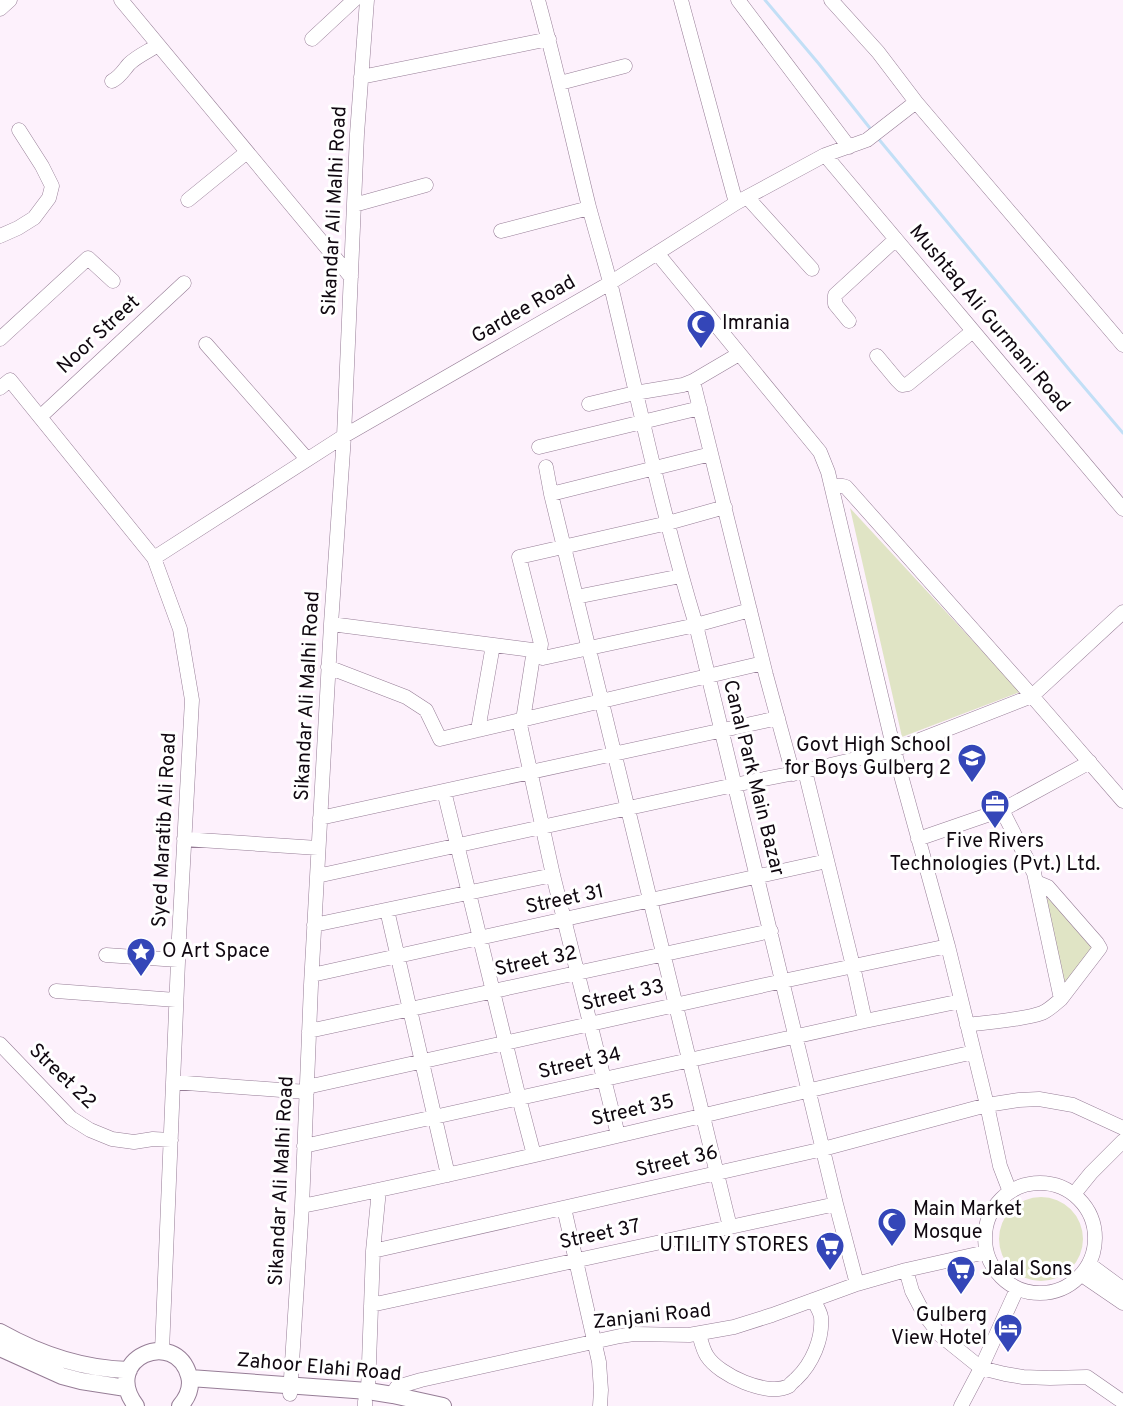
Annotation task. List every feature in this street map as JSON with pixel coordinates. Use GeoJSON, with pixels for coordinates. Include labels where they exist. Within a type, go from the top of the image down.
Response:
{"type":"FeatureCollection","features":[{"type":"Feature","properties":{"kind":"main road"},"geometry":{"type":"LineString","coordinates":[[0,1332],[55,1357],[83,1366],[129,1370]]}},
{"type":"Feature","properties":{"kind":"main road"},"geometry":{"type":"LineString","coordinates":[[0,1348],[62,1376],[126,1388]]}},
{"type":"Feature","properties":{"kind":"main road"},"geometry":{"type":"LineString","coordinates":[[136,1406],[126,1388],[126,1378],[134,1361],[152,1351],[172,1354],[187,1368],[190,1383],[187,1397],[180,1406]]}},
{"type":"Feature","properties":{"kind":"main road","name":"Zahoor Elahi Road"},"geometry":{"type":"LineString","coordinates":[[190,1383],[290,1389],[336,1397],[443,1406]]}},
{"type":"Feature","properties":{"kind":"street"},"geometry":{"type":"LineString","coordinates":[[0,9],[10,0]]}},
{"type":"Feature","properties":{"kind":"street"},"geometry":{"type":"LineString","coordinates":[[122,0],[351,276]]}},
{"type":"Feature","properties":{"kind":"street"},"geometry":{"type":"LineString","coordinates":[[312,39],[354,0]]}},
{"type":"Feature","properties":{"kind":"street","name":"Sikandar Ali Malhi Road"},"geometry":{"type":"LineString","coordinates":[[290,1389],[302,1206],[318,848],[344,436],[354,205],[367,0]]}},
{"type":"Feature","properties":{"kind":"street","name":"Canal Park Main Bazar"},"geometry":{"type":"LineString","coordinates":[[538,0],[589,208],[610,283],[653,468],[696,624],[857,1284]]}},
{"type":"Feature","properties":{"kind":"street"},"geometry":{"type":"LineString","coordinates":[[681,0],[742,200],[812,269]]}},
{"type":"Feature","properties":{"kind":"street"},"geometry":{"type":"LineString","coordinates":[[738,0],[849,147]]}},
{"type":"Feature","properties":{"kind":"street"},"geometry":{"type":"LineString","coordinates":[[831,0],[878,52],[916,102],[1123,345]]}},
{"type":"Feature","properties":{"kind":"street"},"geometry":{"type":"LineString","coordinates":[[361,77],[549,39]]}},
{"type":"Feature","properties":{"kind":"street"},"geometry":{"type":"LineString","coordinates":[[112,81],[123,73],[129,64],[158,45]]}},
{"type":"Feature","properties":{"kind":"street"},"geometry":{"type":"LineString","coordinates":[[560,83],[625,66]]}},
{"type":"Feature","properties":{"kind":"street","name":"Gardee Road"},"geometry":{"type":"LineString","coordinates":[[154,558],[344,436],[610,283],[742,200],[825,155],[867,140],[916,102]]}},
{"type":"Feature","properties":{"kind":"street"},"geometry":{"type":"LineString","coordinates":[[0,236],[34,218],[49,198],[52,186],[19,130]]}},
{"type":"Feature","properties":{"kind":"street"},"geometry":{"type":"LineString","coordinates":[[188,200],[247,152]]}},
{"type":"Feature","properties":{"kind":"street","name":"Mushtaq Ali Gurmani Road"},"geometry":{"type":"LineString","coordinates":[[825,155],[1123,509]]}},
{"type":"Feature","properties":{"kind":"street"},"geometry":{"type":"LineString","coordinates":[[354,205],[426,185]]}},
{"type":"Feature","properties":{"kind":"street"},"geometry":{"type":"LineString","coordinates":[[501,231],[589,208]]}},
{"type":"Feature","properties":{"kind":"street"},"geometry":{"type":"LineString","coordinates":[[849,321],[835,304],[835,295],[896,239]]}},
{"type":"Feature","properties":{"kind":"street"},"geometry":{"type":"LineString","coordinates":[[657,253],[820,452],[828,472],[894,750],[948,946],[1000,1166],[1010,1192]]}},
{"type":"Feature","properties":{"kind":"street"},"geometry":{"type":"LineString","coordinates":[[0,339],[88,258],[113,281]]}},
{"type":"Feature","properties":{"kind":"street","name":"Noor Street"},"geometry":{"type":"LineString","coordinates":[[40,417],[184,283]]}},
{"type":"Feature","properties":{"kind":"street"},"geometry":{"type":"LineString","coordinates":[[877,356],[902,385],[908,384],[973,331]]}},
{"type":"Feature","properties":{"kind":"street"},"geometry":{"type":"LineString","coordinates":[[206,344],[307,459]]}},
{"type":"Feature","properties":{"kind":"street"},"geometry":{"type":"LineString","coordinates":[[589,404],[683,385],[738,354]]}},
{"type":"Feature","properties":{"kind":"street","name":"Syed Maratib Ali Road"},"geometry":{"type":"LineString","coordinates":[[0,369],[5,384],[40,417],[154,558],[180,628],[192,700],[176,1000],[162,1351]]}},
{"type":"Feature","properties":{"kind":"street"},"geometry":{"type":"LineString","coordinates":[[693,381],[763,663],[778,718],[799,772],[827,861],[865,1021]]}},
{"type":"Feature","properties":{"kind":"street"},"geometry":{"type":"LineString","coordinates":[[539,447],[700,408]]}},
{"type":"Feature","properties":{"kind":"street"},"geometry":{"type":"LineString","coordinates":[[551,494],[711,454]]}},
{"type":"Feature","properties":{"kind":"street"},"geometry":{"type":"LineString","coordinates":[[546,467],[730,1227]]}},
{"type":"Feature","properties":{"kind":"street"},"geometry":{"type":"LineString","coordinates":[[832,486],[846,487],[1123,801]]}},
{"type":"Feature","properties":{"kind":"street"},"geometry":{"type":"LineString","coordinates":[[618,1135],[554,875],[530,772],[521,720],[537,650],[541,644],[519,557],[668,523],[725,507]]}},
{"type":"Feature","properties":{"kind":"street"},"geometry":{"type":"LineString","coordinates":[[576,597],[681,576]]}},
{"type":"Feature","properties":{"kind":"street"},"geometry":{"type":"LineString","coordinates":[[331,624],[537,650],[543,658],[750,610]]}},
{"type":"Feature","properties":{"kind":"street"},"geometry":{"type":"LineString","coordinates":[[317,876],[894,750],[1032,696],[1123,612]]}},
{"type":"Feature","properties":{"kind":"street"},"geometry":{"type":"LineString","coordinates":[[478,730],[493,645]]}},
{"type":"Feature","properties":{"kind":"street"},"geometry":{"type":"LineString","coordinates":[[328,668],[406,697],[426,710],[440,739],[763,663]]}},
{"type":"Feature","properties":{"kind":"street"},"geometry":{"type":"LineString","coordinates":[[320,818],[778,718]]}},
{"type":"Feature","properties":{"kind":"street"},"geometry":{"type":"LineString","coordinates":[[918,839],[1002,810],[1090,762]]}},
{"type":"Feature","properties":{"kind":"street"},"geometry":{"type":"LineString","coordinates":[[444,791],[534,1155]]}},
{"type":"Feature","properties":{"kind":"street"},"geometry":{"type":"LineString","coordinates":[[1002,810],[1031,867],[1036,882],[1061,999]]}},
{"type":"Feature","properties":{"kind":"street"},"geometry":{"type":"LineString","coordinates":[[184,839],[318,848]]}},
{"type":"Feature","properties":{"kind":"street","name":"Street 31"},"geometry":{"type":"LineString","coordinates":[[312,975],[827,861]]}},
{"type":"Feature","properties":{"kind":"street"},"geometry":{"type":"LineString","coordinates":[[314,925],[554,875]]}},
{"type":"Feature","properties":{"kind":"street"},"geometry":{"type":"LineString","coordinates":[[967,1025],[1041,1013],[1061,999],[1100,948],[1048,886],[1036,882]]}},
{"type":"Feature","properties":{"kind":"street"},"geometry":{"type":"LineString","coordinates":[[387,910],[448,1174]]}},
{"type":"Feature","properties":{"kind":"street","name":"Street 32"},"geometry":{"type":"LineString","coordinates":[[309,1031],[771,931]]}},
{"type":"Feature","properties":{"kind":"street","name":"Street 33"},"geometry":{"type":"LineString","coordinates":[[173,1082],[307,1090],[422,1061],[948,946]]}},
{"type":"Feature","properties":{"kind":"street"},"geometry":{"type":"LineString","coordinates":[[106,955],[178,960]]}},
{"type":"Feature","properties":{"kind":"street"},"geometry":{"type":"LineString","coordinates":[[56,991],[176,1000]]}},
{"type":"Feature","properties":{"kind":"street","name":"Street 34"},"geometry":{"type":"LineString","coordinates":[[304,1146],[961,1001]]}},
{"type":"Feature","properties":{"kind":"street","name":"Street 22"},"geometry":{"type":"LineString","coordinates":[[0,1044],[71,1118],[90,1130],[112,1139],[134,1142],[153,1139],[171,1140]]}},
{"type":"Feature","properties":{"kind":"street","name":"Street 35"},"geometry":{"type":"LineString","coordinates":[[302,1206],[534,1155],[974,1052]]}},
{"type":"Feature","properties":{"kind":"street","name":"Street 36"},"geometry":{"type":"LineString","coordinates":[[373,1251],[823,1149],[987,1105],[1039,1099],[1073,1105],[1123,1128]]}},
{"type":"Feature","properties":{"kind":"street"},"geometry":{"type":"LineString","coordinates":[[1074,1194],[1123,1141]]}},
{"type":"Feature","properties":{"kind":"street"},"geometry":{"type":"LineString","coordinates":[[1042,1183],[1059,1186],[1074,1194],[1083,1203],[1094,1226],[1094,1252],[1085,1269],[1071,1284],[1052,1292],[1031,1293],[1009,1284],[994,1270],[986,1252],[985,1229],[993,1208],[1010,1192],[1025,1185],[1042,1183]]}},
{"type":"Feature","properties":{"kind":"street"},"geometry":{"type":"LineString","coordinates":[[366,1399],[373,1251],[379,1190]]}},
{"type":"Feature","properties":{"kind":"street","name":"Street 37"},"geometry":{"type":"LineString","coordinates":[[371,1305],[836,1204]]}},
{"type":"Feature","properties":{"kind":"street"},"geometry":{"type":"LineString","coordinates":[[564,1208],[599,1362],[600,1406]]}},
{"type":"Feature","properties":{"kind":"street","name":"Zanjani Road"},"geometry":{"type":"LineString","coordinates":[[393,1400],[395,1389],[413,1382],[634,1334],[699,1334],[734,1327],[857,1284],[986,1252]]}},
{"type":"Feature","properties":{"kind":"street"},"geometry":{"type":"LineString","coordinates":[[1085,1269],[1123,1289]]}},
{"type":"Feature","properties":{"kind":"street"},"geometry":{"type":"LineString","coordinates":[[1085,1269],[1123,1303]]}},
{"type":"Feature","properties":{"kind":"street"},"geometry":{"type":"LineString","coordinates":[[906,1270],[912,1291],[924,1314],[940,1335],[981,1368],[1023,1377],[1087,1377],[1123,1402]]}},
{"type":"Feature","properties":{"kind":"street"},"geometry":{"type":"LineString","coordinates":[[961,1406],[1017,1288]]}},
{"type":"Feature","properties":{"kind":"street"},"geometry":{"type":"LineString","coordinates":[[699,1334],[706,1355],[716,1366],[734,1377],[757,1387],[772,1390],[789,1386],[804,1372],[813,1356],[820,1335],[821,1314],[813,1300]]}},
{"type":"Feature","properties":{"kind":"green space"},"geometry":{"type":"Polygon","coordinates":[[[850,508],[1020,692],[902,737],[850,508]]]}},
{"type":"Feature","properties":{"kind":"green space"},"geometry":{"type":"Polygon","coordinates":[[[1043,894],[1094,942],[1096,947],[1062,989],[1043,894]]]}},
{"type":"Feature","properties":{"kind":"green space"},"geometry":{"type":"Polygon","coordinates":[[[1033,1197],[1049,1197],[1065,1204],[1076,1215],[1083,1231],[1080,1255],[1071,1269],[1049,1281],[1033,1281],[1017,1274],[1006,1263],[999,1247],[999,1231],[1006,1215],[1017,1204],[1033,1197]]]}},
{"type":"Feature","properties":{"kind":"waterway"},"geometry":{"type":"LineString","coordinates":[[765,0],[873,132]]}},
{"type":"Feature","properties":{"kind":"waterway"},"geometry":{"type":"LineString","coordinates":[[877,137],[1123,433]]}},
{"type":"Feature","properties":{"kind":"place","name":"Imrania"},"geometry":{"type":"Point","coordinates":[701,350]}},
{"type":"Feature","properties":{"kind":"place","name":"Govt High School for Boys Gulberg 2"},"geometry":{"type":"Point","coordinates":[972,784]}},
{"type":"Feature","properties":{"kind":"place","name":"Five Rivers Technologies (Pvt.) Ltd."},"geometry":{"type":"Point","coordinates":[995,830]}},
{"type":"Feature","properties":{"kind":"place","name":"O Art Space"},"geometry":{"type":"Point","coordinates":[141,978]}},
{"type":"Feature","properties":{"kind":"place","name":"Main Market Mosque"},"geometry":{"type":"Point","coordinates":[892,1248]}},
{"type":"Feature","properties":{"kind":"place","name":"UTILITY STORES"},"geometry":{"type":"Point","coordinates":[830,1272]}},
{"type":"Feature","properties":{"kind":"place","name":"Jalal Sons"},"geometry":{"type":"Point","coordinates":[961,1296]}},
{"type":"Feature","properties":{"kind":"place","name":"Gulberg View Hotel"},"geometry":{"type":"Point","coordinates":[1008,1354]}}]}
